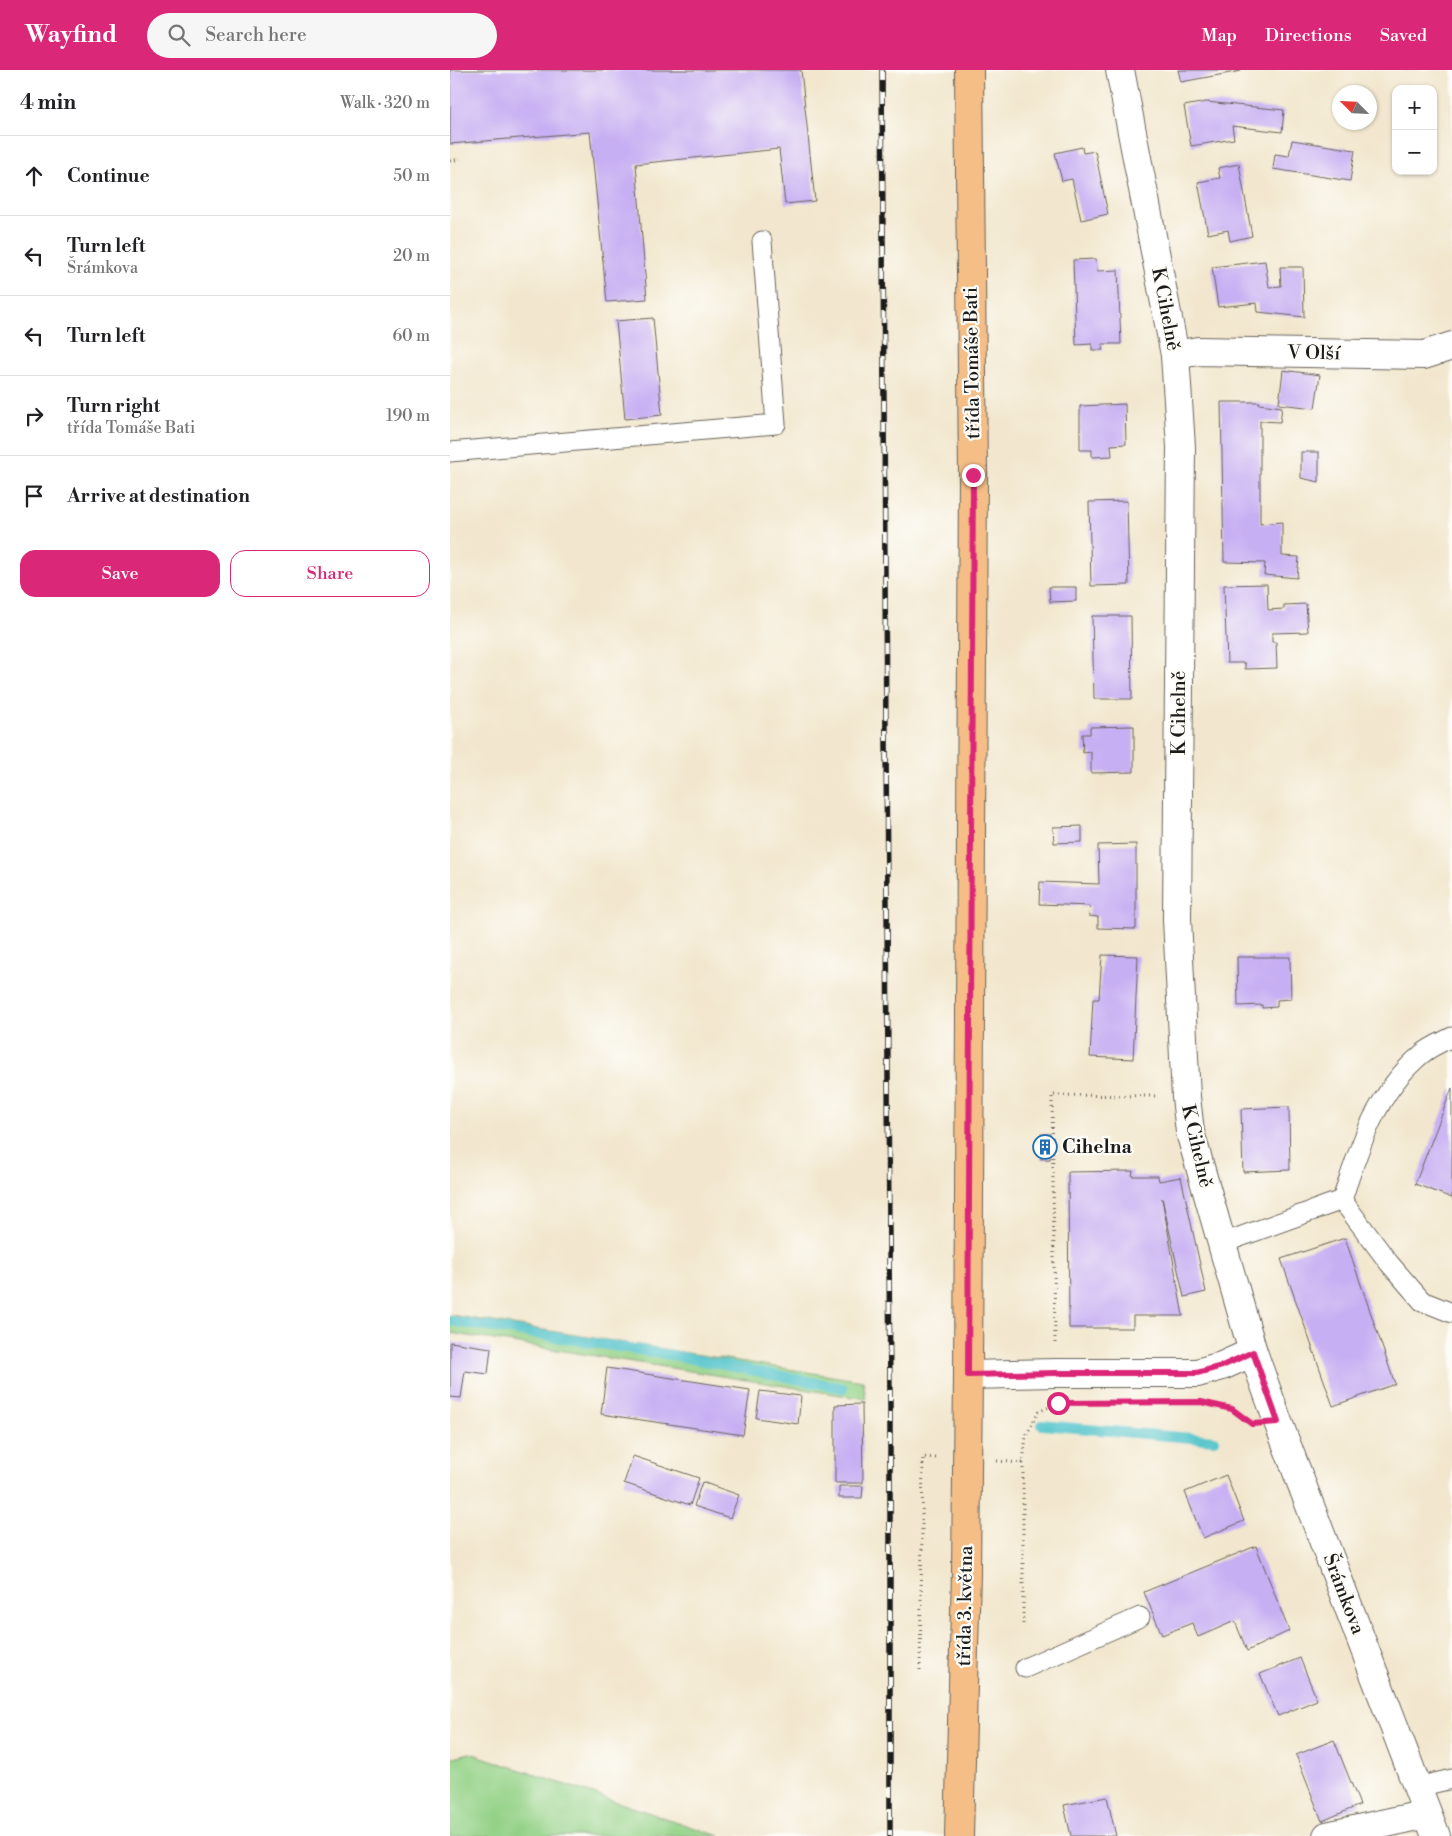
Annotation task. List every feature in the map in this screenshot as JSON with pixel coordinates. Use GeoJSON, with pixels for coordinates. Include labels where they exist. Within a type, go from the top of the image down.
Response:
{"type":"FeatureCollection","features":[{"type":"Feature","properties":{"kind":"main road","name":"třída Tomáše Bati"},"geometry":{"type":"LineString","coordinates":[[968,1375],[973,495],[969,70]]}},
{"type":"Feature","properties":{"kind":"main road","name":"třída 3. května"},"geometry":{"type":"LineString","coordinates":[[959,1836],[966,1573],[968,1375]]}},
{"type":"Feature","properties":{"kind":"street","name":"K Cihelně"},"geometry":{"type":"LineString","coordinates":[[1120,70],[1175,355],[1181,447],[1177,919],[1186,1097],[1190,1132],[1253,1352]]}},
{"type":"Feature","properties":{"kind":"street","name":"V Olší"},"geometry":{"type":"LineString","coordinates":[[1175,355],[1198,351],[1424,355],[1452,346]]}},
{"type":"Feature","properties":{"kind":"street"},"geometry":{"type":"LineString","coordinates":[[968,1375],[1197,1373],[1222,1366],[1253,1352]]}},
{"type":"Feature","properties":{"kind":"street","name":"Šrámkova"},"geometry":{"type":"LineString","coordinates":[[1253,1352],[1432,1825]]}},
{"type":"Feature","properties":{"kind":"street"},"geometry":{"type":"LineString","coordinates":[[1327,1836],[1432,1825]]}},
{"type":"Feature","properties":{"kind":"lane"},"geometry":{"type":"LineString","coordinates":[[450,452],[776,424],[762,240]]}},
{"type":"Feature","properties":{"kind":"lane"},"geometry":{"type":"LineString","coordinates":[[1342,1200],[1362,1139],[1391,1086],[1422,1053],[1452,1036]]}},
{"type":"Feature","properties":{"kind":"lane"},"geometry":{"type":"LineString","coordinates":[[1223,1244],[1342,1200]]}},
{"type":"Feature","properties":{"kind":"lane"},"geometry":{"type":"LineString","coordinates":[[1342,1200],[1389,1263],[1422,1302],[1452,1314]]}},
{"type":"Feature","properties":{"kind":"lane"},"geometry":{"type":"LineString","coordinates":[[1025,1668],[1140,1617]]}},
{"type":"Feature","properties":{"kind":"lane"},"geometry":{"type":"LineString","coordinates":[[1417,1787],[1452,1779]]}},
{"type":"Feature","properties":{"kind":"path"},"geometry":{"type":"LineString","coordinates":[[450,160],[460,160]]}},
{"type":"Feature","properties":{"kind":"path"},"geometry":{"type":"LineString","coordinates":[[1201,1402],[1232,1409],[1252,1424],[1278,1422]]}},
{"type":"Feature","properties":{"kind":"path"},"geometry":{"type":"LineString","coordinates":[[1023,1462],[1023,1624]]}},
{"type":"Feature","properties":{"kind":"green space"},"geometry":{"type":"Polygon","coordinates":[[[450,1315],[863,1381],[866,1399],[450,1333],[450,1315]]]}},
{"type":"Feature","properties":{"kind":"green space"},"geometry":{"type":"Polygon","coordinates":[[[470,1753],[720,1836],[450,1836],[450,1758],[470,1753]]]}},
{"type":"Feature","properties":{"kind":"building"},"geometry":{"type":"Polygon","coordinates":[[[450,70],[801,70],[815,201],[785,204],[779,149],[636,164],[647,299],[607,302],[590,132],[450,144],[450,70]]]}},
{"type":"Feature","properties":{"kind":"building"},"geometry":{"type":"Polygon","coordinates":[[[1178,70],[1241,70],[1241,71],[1181,82],[1178,70]]]}},
{"type":"Feature","properties":{"kind":"building"},"geometry":{"type":"Polygon","coordinates":[[[1206,102],[1284,110],[1282,132],[1232,126],[1234,139],[1191,146],[1184,106],[1206,102]]]}},
{"type":"Feature","properties":{"kind":"building"},"geometry":{"type":"Polygon","coordinates":[[[1292,140],[1355,150],[1350,181],[1273,169],[1275,154],[1289,156],[1292,140]]]}},
{"type":"Feature","properties":{"kind":"building"},"geometry":{"type":"Polygon","coordinates":[[[1082,147],[1083,153],[1095,151],[1108,214],[1081,220],[1072,179],[1062,181],[1055,153],[1082,147]]]}},
{"type":"Feature","properties":{"kind":"building"},"geometry":{"type":"Polygon","coordinates":[[[1239,164],[1252,236],[1230,241],[1228,230],[1208,234],[1198,182],[1220,178],[1218,168],[1239,164]]]}},
{"type":"Feature","properties":{"kind":"building"},"geometry":{"type":"Polygon","coordinates":[[[1096,259],[1097,271],[1118,270],[1121,344],[1102,344],[1103,350],[1092,350],[1092,344],[1076,345],[1073,260],[1096,259]]]}},
{"type":"Feature","properties":{"kind":"building"},"geometry":{"type":"Polygon","coordinates":[[[1265,261],[1269,287],[1281,286],[1280,267],[1303,267],[1304,317],[1258,312],[1257,303],[1218,307],[1212,267],[1265,261]]]}},
{"type":"Feature","properties":{"kind":"building"},"geometry":{"type":"Polygon","coordinates":[[[653,318],[662,415],[625,419],[616,321],[653,318]]]}},
{"type":"Feature","properties":{"kind":"building"},"geometry":{"type":"Polygon","coordinates":[[[1283,370],[1320,375],[1315,408],[1279,404],[1283,370]]]}},
{"type":"Feature","properties":{"kind":"building"},"geometry":{"type":"Polygon","coordinates":[[[1221,402],[1260,402],[1259,404],[1282,407],[1280,422],[1260,421],[1260,524],[1282,522],[1282,556],[1299,557],[1297,578],[1264,575],[1265,563],[1224,562],[1221,402]]]}},
{"type":"Feature","properties":{"kind":"building"},"geometry":{"type":"Polygon","coordinates":[[[1125,404],[1126,444],[1111,445],[1112,456],[1092,457],[1092,450],[1080,450],[1080,406],[1125,404]]]}},
{"type":"Feature","properties":{"kind":"building"},"geometry":{"type":"Polygon","coordinates":[[[1301,452],[1319,452],[1319,482],[1301,478],[1301,452]]]}},
{"type":"Feature","properties":{"kind":"building"},"geometry":{"type":"Polygon","coordinates":[[[1127,501],[1129,585],[1091,586],[1089,502],[1127,501]]]}},
{"type":"Feature","properties":{"kind":"building"},"geometry":{"type":"Polygon","coordinates":[[[1267,584],[1268,610],[1284,609],[1284,605],[1306,604],[1308,632],[1272,633],[1272,642],[1276,642],[1277,668],[1245,669],[1245,663],[1227,663],[1224,585],[1267,584]]]}},
{"type":"Feature","properties":{"kind":"building"},"geometry":{"type":"Polygon","coordinates":[[[1049,587],[1076,587],[1076,601],[1050,602],[1049,587]]]}},
{"type":"Feature","properties":{"kind":"building"},"geometry":{"type":"Polygon","coordinates":[[[1092,616],[1131,616],[1132,699],[1094,699],[1092,616]]]}},
{"type":"Feature","properties":{"kind":"building"},"geometry":{"type":"Polygon","coordinates":[[[1134,726],[1134,772],[1091,773],[1091,752],[1083,753],[1082,734],[1090,734],[1090,727],[1134,726]]]}},
{"type":"Feature","properties":{"kind":"building"},"geometry":{"type":"Polygon","coordinates":[[[1082,826],[1082,842],[1054,843],[1053,827],[1082,826]]]}},
{"type":"Feature","properties":{"kind":"building"},"geometry":{"type":"Polygon","coordinates":[[[1136,844],[1136,929],[1098,928],[1098,917],[1089,916],[1090,906],[1039,904],[1040,882],[1099,884],[1098,845],[1136,844]]]}},
{"type":"Feature","properties":{"kind":"building"},"geometry":{"type":"Polygon","coordinates":[[[1102,955],[1138,956],[1133,1059],[1090,1057],[1093,999],[1099,999],[1102,955]]]}},
{"type":"Feature","properties":{"kind":"building"},"geometry":{"type":"Polygon","coordinates":[[[1237,957],[1290,957],[1291,999],[1277,1000],[1277,1007],[1262,1008],[1262,1005],[1238,1006],[1237,957]]]}},
{"type":"Feature","properties":{"kind":"building"},"geometry":{"type":"Polygon","coordinates":[[[1452,1088],[1452,1198],[1415,1184],[1452,1088]]]}},
{"type":"Feature","properties":{"kind":"building"},"geometry":{"type":"Polygon","coordinates":[[[1289,1107],[1290,1170],[1243,1172],[1241,1109],[1289,1107]]]}},
{"type":"Feature","properties":{"kind":"building","name":"Cihelna"},"geometry":{"type":"Polygon","coordinates":[[[1041,1134],[1050,1134],[1050,1159],[1041,1159],[1041,1134]]]}},
{"type":"Feature","properties":{"kind":"building"},"geometry":{"type":"Polygon","coordinates":[[[1133,1171],[1132,1176],[1158,1176],[1159,1181],[1181,1177],[1206,1292],[1184,1297],[1162,1198],[1183,1316],[1133,1316],[1133,1328],[1069,1328],[1068,1172],[1133,1171]]]}},
{"type":"Feature","properties":{"kind":"building"},"geometry":{"type":"Polygon","coordinates":[[[1345,1238],[1395,1384],[1333,1406],[1281,1259],[1345,1238]]]}},
{"type":"Feature","properties":{"kind":"building"},"geometry":{"type":"Polygon","coordinates":[[[450,1342],[491,1348],[488,1374],[465,1371],[461,1398],[450,1397],[450,1342]]]}},
{"type":"Feature","properties":{"kind":"building"},"geometry":{"type":"Polygon","coordinates":[[[607,1368],[750,1390],[743,1435],[601,1414],[607,1368]]]}},
{"type":"Feature","properties":{"kind":"building"},"geometry":{"type":"Polygon","coordinates":[[[760,1391],[801,1396],[798,1424],[756,1418],[760,1391]]]}},
{"type":"Feature","properties":{"kind":"building"},"geometry":{"type":"Polygon","coordinates":[[[862,1404],[863,1483],[835,1483],[835,1405],[862,1404]]]}},
{"type":"Feature","properties":{"kind":"building"},"geometry":{"type":"Polygon","coordinates":[[[633,1456],[699,1478],[690,1505],[624,1483],[633,1456]]]}},
{"type":"Feature","properties":{"kind":"building"},"geometry":{"type":"Polygon","coordinates":[[[1226,1475],[1244,1521],[1203,1538],[1185,1492],[1226,1475]]]}},
{"type":"Feature","properties":{"kind":"building"},"geometry":{"type":"Polygon","coordinates":[[[702,1482],[739,1495],[730,1518],[694,1506],[702,1482]]]}},
{"type":"Feature","properties":{"kind":"building"},"geometry":{"type":"Polygon","coordinates":[[[839,1486],[863,1486],[862,1498],[839,1498],[839,1486]]]}},
{"type":"Feature","properties":{"kind":"building"},"geometry":{"type":"Polygon","coordinates":[[[1256,1546],[1289,1631],[1247,1651],[1235,1621],[1198,1637],[1192,1623],[1162,1635],[1144,1592],[1256,1546]]]}},
{"type":"Feature","properties":{"kind":"building"},"geometry":{"type":"Polygon","coordinates":[[[1300,1658],[1317,1700],[1278,1716],[1260,1674],[1300,1658]]]}},
{"type":"Feature","properties":{"kind":"building"},"geometry":{"type":"Polygon","coordinates":[[[1334,1740],[1360,1805],[1322,1821],[1296,1755],[1334,1740]]]}},
{"type":"Feature","properties":{"kind":"building"},"geometry":{"type":"Polygon","coordinates":[[[1107,1797],[1116,1836],[1071,1836],[1064,1805],[1107,1797]]]}},
{"type":"Feature","properties":{"kind":"waterway"},"geometry":{"type":"LineString","coordinates":[[450,1321],[672,1355],[843,1388]]}},
{"type":"Feature","properties":{"kind":"waterway"},"geometry":{"type":"LineString","coordinates":[[1042,1425],[1214,1440]]}},
{"type":"Feature","properties":{"kind":"railway"},"geometry":{"type":"LineString","coordinates":[[882,70],[890,1406],[890,1836]]}},
{"type":"Feature","properties":{"kind":"place","name":"Cihelna"},"geometry":{"type":"Point","coordinates":[1045,1147]}},
{"type":"Feature","properties":{"kind":"route"},"geometry":{"type":"LineString","coordinates":[[973,475],[968,1375],[1197,1373],[1222,1366],[1253,1352],[1278,1422],[1252,1424],[1232,1409],[1201,1402],[1058,1403]]}}]}
